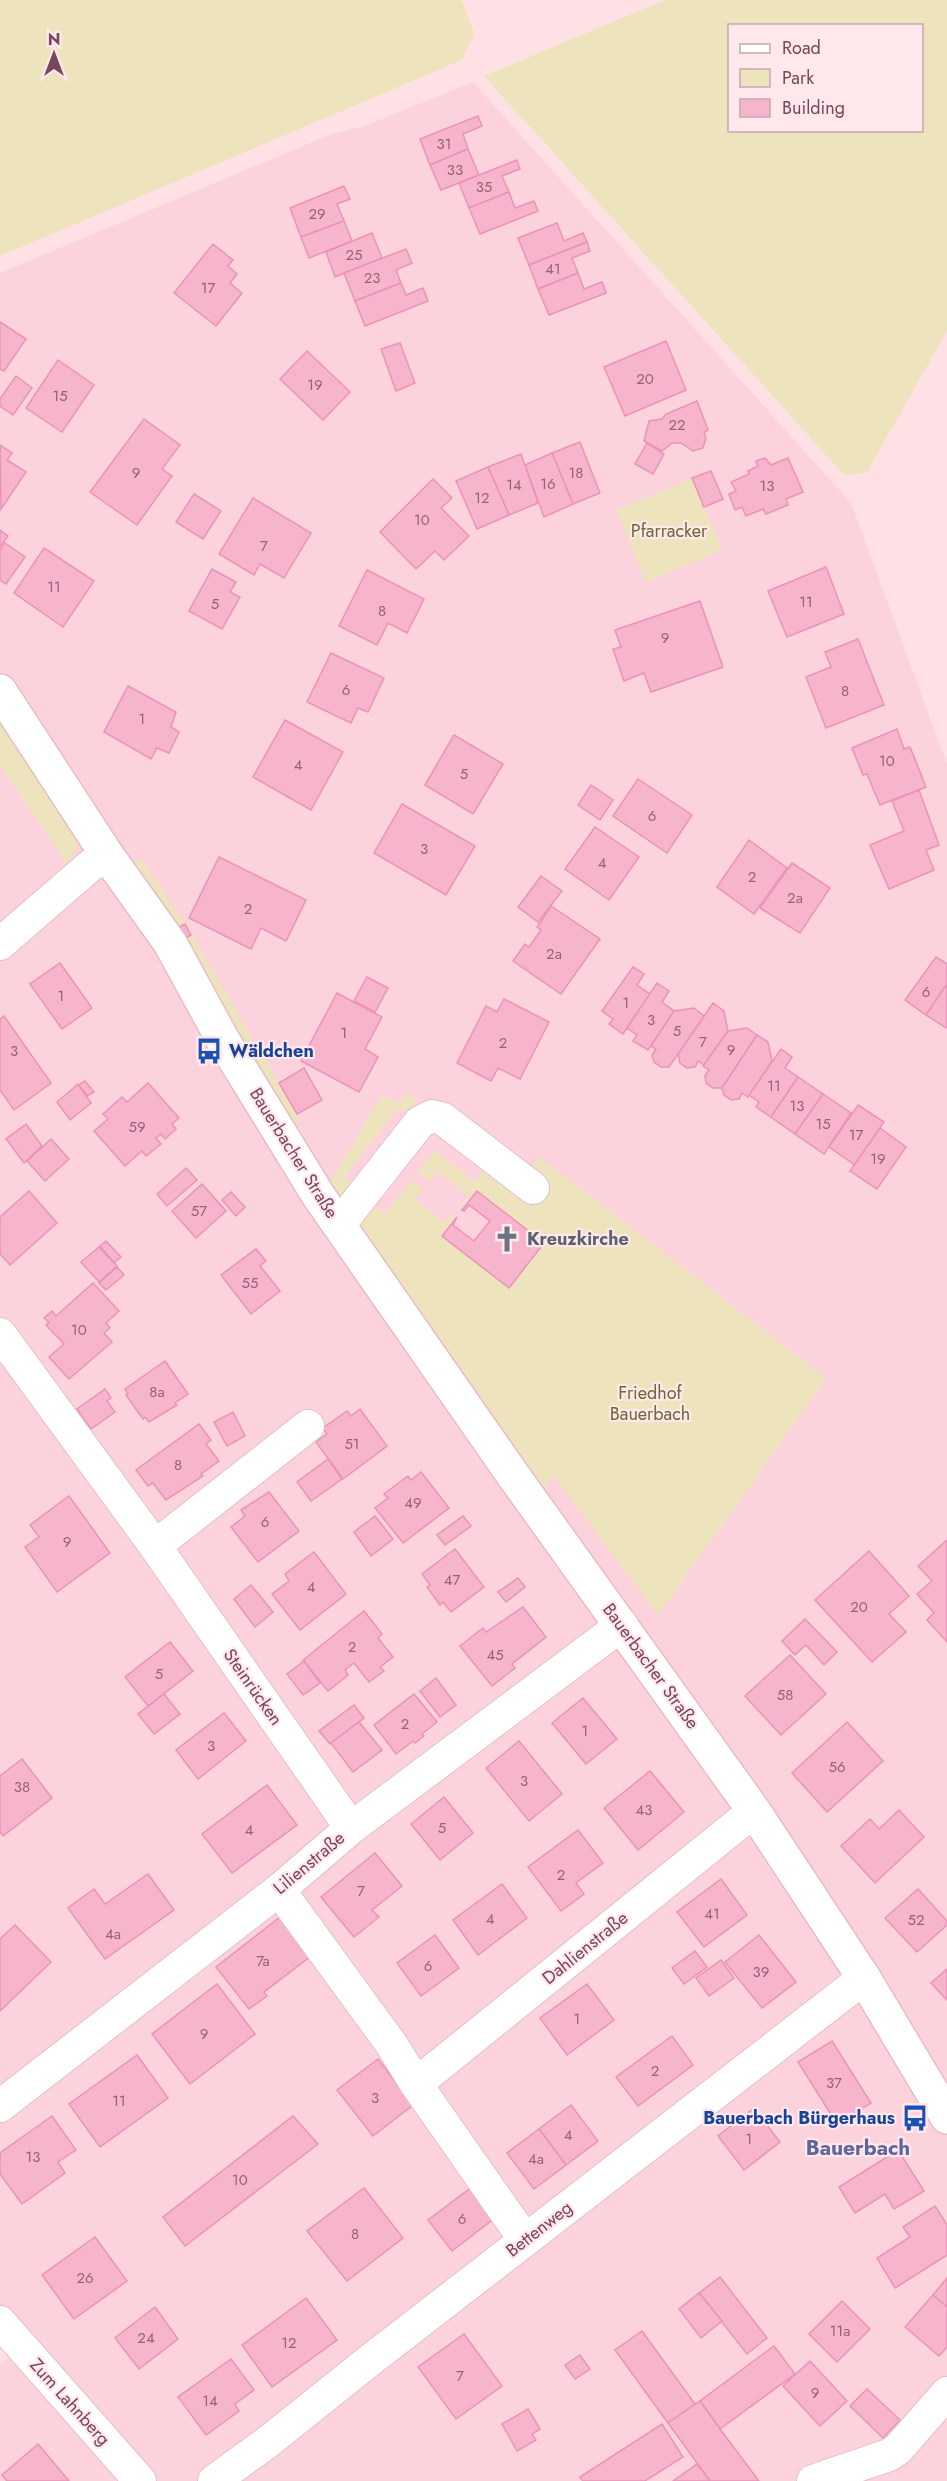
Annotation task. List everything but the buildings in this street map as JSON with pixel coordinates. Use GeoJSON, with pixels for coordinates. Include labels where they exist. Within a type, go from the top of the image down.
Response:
{"type":"FeatureCollection","features":[{"type":"Feature","properties":{"kind":"street"},"geometry":{"type":"LineString","coordinates":[[0,692],[109,856],[90,866],[0,944]]}},
{"type":"Feature","properties":{"kind":"street","name":"Bauerbacher Straße"},"geometry":{"type":"LineString","coordinates":[[109,856],[170,943],[211,1020],[339,1225],[522,1488],[754,1812],[864,1978],[947,2117]]}},
{"type":"Feature","properties":{"kind":"street","name":"Bauerbacher Straße"},"geometry":{"type":"LineString","coordinates":[[339,1225],[420,1122],[432,1116],[443,1119],[533,1188]]}},
{"type":"Feature","properties":{"kind":"street","name":"Steinrücken"},"geometry":{"type":"LineString","coordinates":[[0,1334],[155,1546],[351,1828]]}},
{"type":"Feature","properties":{"kind":"street"},"geometry":{"type":"LineString","coordinates":[[155,1546],[308,1426]]}},
{"type":"Feature","properties":{"kind":"street","name":"Lilienstraße"},"geometry":{"type":"LineString","coordinates":[[0,2106],[279,1890],[351,1828],[622,1625]]}},
{"type":"Feature","properties":{"kind":"street","name":"Dahlienstraße"},"geometry":{"type":"LineString","coordinates":[[416,2084],[754,1812]]}},
{"type":"Feature","properties":{"kind":"street"},"geometry":{"type":"LineString","coordinates":[[279,1890],[392,2045],[416,2084],[525,2240]]}},
{"type":"Feature","properties":{"kind":"street","name":"Bettenweg"},"geometry":{"type":"LineString","coordinates":[[214,2481],[269,2441],[864,1978]]}},
{"type":"Feature","properties":{"kind":"street","name":"Zum Lahnberg"},"geometry":{"type":"LineString","coordinates":[[0,2322],[140,2481]]}},
{"type":"Feature","properties":{"kind":"street"},"geometry":{"type":"LineString","coordinates":[[813,2481],[889,2455],[898,2449],[947,2393]]}},
{"type":"Feature","properties":{"kind":"shaded area"},"geometry":{"type":"Polygon","coordinates":[[[473,82],[851,503],[947,764],[947,2481],[0,2481],[0,2365],[12,2355],[0,2341],[0,273],[332,134],[365,126],[473,82]]]}},
{"type":"Feature","properties":{"kind":"green space"},"geometry":{"type":"Polygon","coordinates":[[[0,0],[462,0],[474,33],[462,60],[0,256],[0,0]]]}},
{"type":"Feature","properties":{"kind":"green space"},"geometry":{"type":"Polygon","coordinates":[[[665,0],[947,0],[947,331],[867,472],[844,475],[484,76],[665,0]]]}},
{"type":"Feature","properties":{"kind":"green space","name":"Pfarracker"},"geometry":{"type":"Polygon","coordinates":[[[692,479],[722,550],[646,582],[616,510],[692,479]]]}},
{"type":"Feature","properties":{"kind":"green space"},"geometry":{"type":"Polygon","coordinates":[[[0,720],[74,833],[77,842],[76,849],[73,856],[66,862],[0,766],[0,720]]]}},
{"type":"Feature","properties":{"kind":"green space"},"geometry":{"type":"Polygon","coordinates":[[[140,858],[185,923],[299,1118],[295,1127],[132,866],[140,858]]]}},
{"type":"Feature","properties":{"kind":"green space"},"geometry":{"type":"Polygon","coordinates":[[[383,1094],[396,1103],[404,1096],[411,1095],[420,1111],[414,1118],[399,1107],[344,1177],[357,1188],[344,1197],[338,1197],[328,1185],[383,1094]]]}},
{"type":"Feature","properties":{"kind":"green space","name":"Friedhof Bauerbach"},"geometry":{"type":"Polygon","coordinates":[[[434,1151],[475,1182],[487,1166],[529,1172],[540,1157],[826,1378],[766,1464],[758,1460],[764,1467],[658,1615],[554,1476],[542,1490],[359,1233],[356,1219],[369,1202],[385,1214],[412,1180],[423,1189],[415,1199],[445,1223],[453,1214],[455,1216],[441,1235],[510,1288],[544,1243],[475,1190],[461,1208],[459,1207],[468,1196],[438,1171],[429,1182],[418,1172],[434,1151]]]}},
{"type":"Feature","properties":{"kind":"place","name":"Wäldchen"},"geometry":{"type":"Point","coordinates":[209,1051]}},
{"type":"Feature","properties":{"kind":"place","name":"Kreuzkirche"},"geometry":{"type":"Point","coordinates":[507,1239]}},
{"type":"Feature","properties":{"kind":"place","name":"Bauerbach Bürgerhaus"},"geometry":{"type":"Point","coordinates":[915,2118]}},
{"type":"Feature","properties":{"kind":"district","name":"Bauerbach"},"geometry":{"type":"Point","coordinates":[858,2148]}}]}
